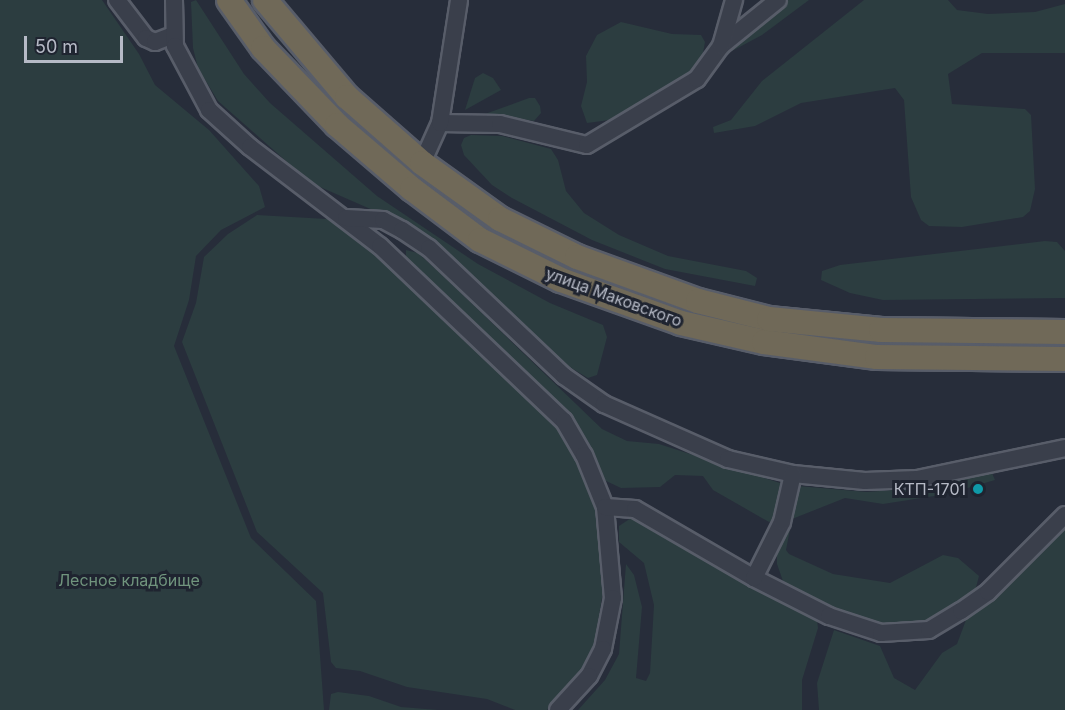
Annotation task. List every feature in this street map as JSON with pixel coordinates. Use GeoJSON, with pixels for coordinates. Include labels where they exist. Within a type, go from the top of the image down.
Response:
{"type":"FeatureCollection","features":[{"type":"Feature","properties":{"kind":"highway","name":"улица Маковского"},"geometry":{"type":"LineString","coordinates":[[230,0],[263,48],[329,117],[412,189],[480,240],[561,280],[681,323],[764,342],[877,357],[1065,359]]}},
{"type":"Feature","properties":{"kind":"highway","name":"улица Маковского"},"geometry":{"type":"LineString","coordinates":[[265,0],[347,97],[422,164],[500,219],[577,257],[698,301],[769,319],[827,327],[1065,332]]}},
{"type":"Feature","properties":{"kind":"street"},"geometry":{"type":"LineString","coordinates":[[117,0],[146,38],[155,42],[172,35]]}},
{"type":"Feature","properties":{"kind":"street"},"geometry":{"type":"LineString","coordinates":[[174,0],[172,35],[183,65],[209,110],[250,147],[346,218],[564,421],[584,455],[605,507],[612,598],[603,649],[589,676],[558,710]]}},
{"type":"Feature","properties":{"kind":"street"},"geometry":{"type":"LineString","coordinates":[[422,164],[440,123],[459,0]]}},
{"type":"Feature","properties":{"kind":"street"},"geometry":{"type":"LineString","coordinates":[[721,46],[734,0]]}},
{"type":"Feature","properties":{"kind":"street"},"geometry":{"type":"LineString","coordinates":[[440,123],[500,124],[587,145],[697,79],[721,46],[778,0]]}},
{"type":"Feature","properties":{"kind":"street"},"geometry":{"type":"LineString","coordinates":[[346,218],[383,220],[429,248],[564,376],[604,404],[709,452],[793,474],[865,482],[917,479],[1065,448]]}},
{"type":"Feature","properties":{"kind":"street"},"geometry":{"type":"LineString","coordinates":[[754,578],[782,522],[793,474]]}},
{"type":"Feature","properties":{"kind":"street"},"geometry":{"type":"LineString","coordinates":[[605,507],[635,509],[754,578],[829,616],[881,633],[929,630],[988,592],[1065,515]]}},
{"type":"Feature","properties":{"kind":"green space","name":"Лесное кладбище"},"geometry":{"type":"Polygon","coordinates":[[[0,0],[102,0],[139,54],[155,85],[209,130],[259,186],[265,207],[221,230],[196,256],[189,300],[174,346],[251,538],[316,601],[324,710],[0,710],[0,0]]]}},
{"type":"Feature","properties":{"kind":"green space"},"geometry":{"type":"Polygon","coordinates":[[[196,0],[244,74],[270,103],[377,196],[478,264],[550,303],[603,325],[607,337],[597,375],[588,378],[563,363],[436,245],[391,218],[311,183],[218,101],[198,68],[193,48],[191,2],[196,0]]]}},
{"type":"Feature","properties":{"kind":"green space"},"geometry":{"type":"Polygon","coordinates":[[[784,0],[809,0],[762,35],[732,51],[735,40],[784,0]]]}},
{"type":"Feature","properties":{"kind":"green space"},"geometry":{"type":"Polygon","coordinates":[[[864,0],[948,0],[957,10],[988,14],[1035,12],[1065,4],[1065,53],[982,53],[948,74],[952,104],[1025,109],[1031,115],[1035,189],[1030,211],[1023,217],[962,227],[929,226],[921,220],[911,197],[904,100],[895,88],[801,103],[755,126],[714,133],[713,127],[731,120],[762,81],[864,0]]]}},
{"type":"Feature","properties":{"kind":"green space"},"geometry":{"type":"Polygon","coordinates":[[[621,22],[672,34],[701,35],[705,42],[703,53],[692,73],[610,120],[587,123],[581,106],[587,82],[586,56],[597,35],[621,22]]]}},
{"type":"Feature","properties":{"kind":"green space"},"geometry":{"type":"Polygon","coordinates":[[[483,73],[493,78],[501,90],[465,110],[475,78],[483,73]]]}},
{"type":"Feature","properties":{"kind":"green space"},"geometry":{"type":"Polygon","coordinates":[[[529,98],[535,98],[540,106],[541,113],[534,121],[485,114],[529,98]]]}},
{"type":"Feature","properties":{"kind":"green space"},"geometry":{"type":"Polygon","coordinates":[[[471,135],[502,136],[551,149],[558,160],[566,191],[584,213],[619,235],[668,256],[746,271],[757,278],[755,286],[665,269],[592,240],[512,198],[492,185],[464,155],[461,145],[464,138],[471,135]]]}},
{"type":"Feature","properties":{"kind":"green space"},"geometry":{"type":"Polygon","coordinates":[[[257,215],[344,220],[555,422],[565,437],[598,507],[604,585],[594,647],[581,671],[547,710],[515,710],[487,699],[407,687],[360,671],[336,668],[331,662],[323,593],[257,532],[182,342],[196,303],[204,257],[228,234],[257,215]]]}},
{"type":"Feature","properties":{"kind":"green space"},"geometry":{"type":"Polygon","coordinates":[[[1045,241],[1057,242],[1065,251],[1065,298],[883,300],[850,293],[821,280],[822,271],[840,265],[1045,241]]]}},
{"type":"Feature","properties":{"kind":"green space"},"geometry":{"type":"Polygon","coordinates":[[[406,250],[418,253],[438,271],[602,429],[627,441],[659,444],[780,483],[782,489],[776,520],[769,522],[713,490],[703,476],[675,475],[660,487],[621,488],[604,480],[574,422],[406,258],[406,250]]]}},
{"type":"Feature","properties":{"kind":"green space"},"geometry":{"type":"Polygon","coordinates":[[[992,473],[995,480],[947,494],[883,504],[845,498],[792,519],[786,550],[789,554],[833,574],[890,583],[943,555],[958,558],[979,576],[975,591],[925,621],[882,624],[831,611],[788,590],[784,584],[777,564],[777,551],[798,486],[867,492],[918,488],[992,473]]]}},
{"type":"Feature","properties":{"kind":"green space"},"geometry":{"type":"Polygon","coordinates":[[[631,518],[817,620],[818,628],[802,680],[802,710],[578,710],[605,680],[619,654],[626,564],[634,575],[642,607],[636,678],[646,681],[650,673],[654,605],[644,563],[619,542],[619,526],[631,518]]]}},
{"type":"Feature","properties":{"kind":"green space"},"geometry":{"type":"Polygon","coordinates":[[[1065,527],[1065,710],[819,710],[817,683],[834,630],[880,646],[894,678],[915,690],[942,653],[957,644],[966,620],[995,598],[1065,527]]]}},
{"type":"Feature","properties":{"kind":"green space"},"geometry":{"type":"Polygon","coordinates":[[[338,692],[369,696],[401,707],[438,710],[329,710],[331,694],[338,692]]]}},
{"type":"Feature","properties":{"kind":"place","name":"КТП-1701"},"geometry":{"type":"Point","coordinates":[978,489]}}]}
